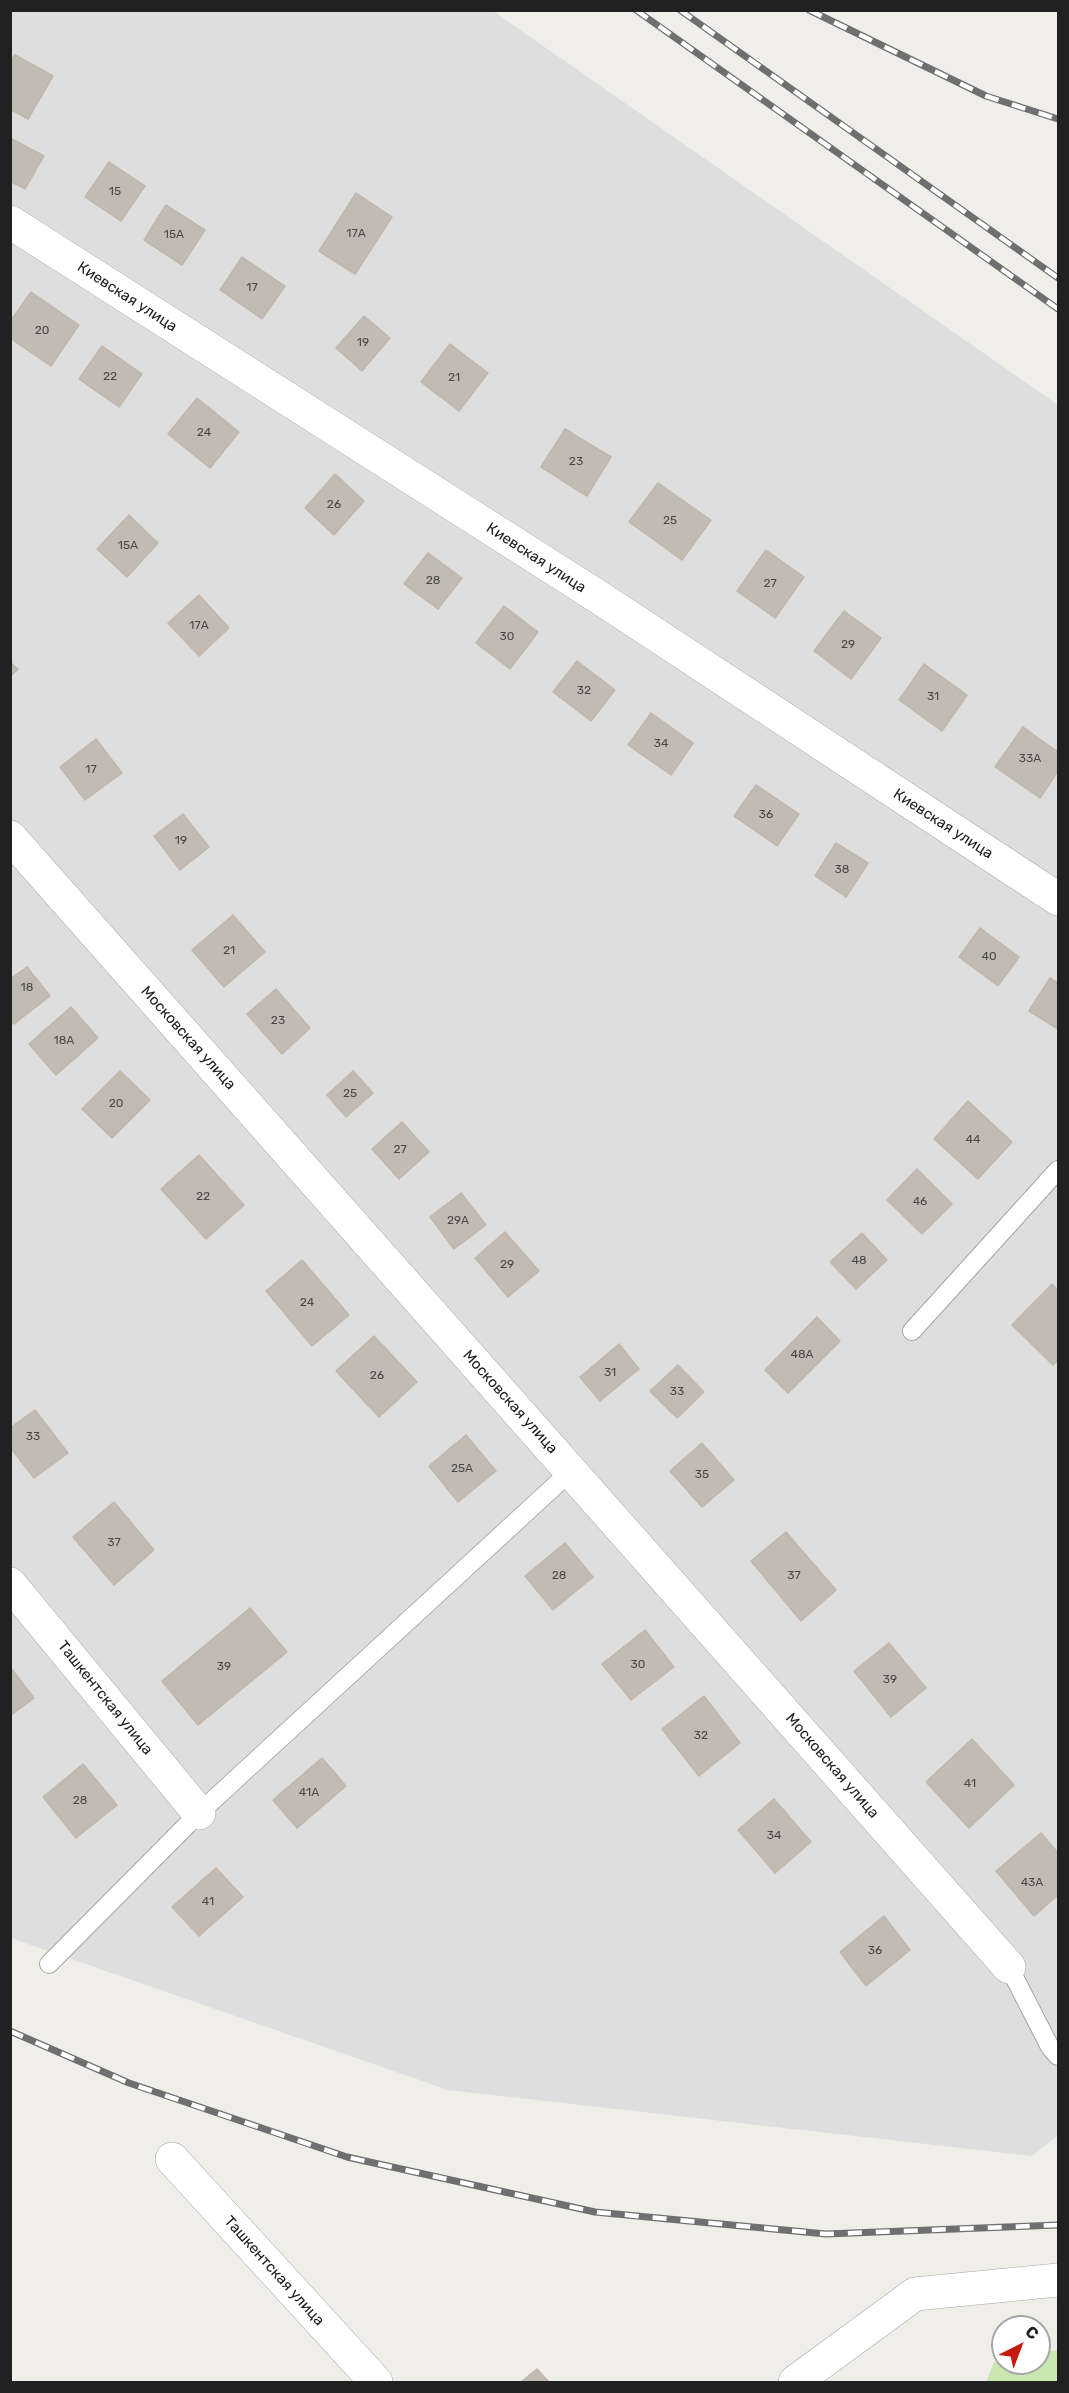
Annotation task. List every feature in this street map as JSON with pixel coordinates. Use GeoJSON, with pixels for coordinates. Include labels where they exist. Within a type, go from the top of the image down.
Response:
{"type":"FeatureCollection","features":[{"type":"Feature","properties":{"kind":"street","name":"Киевская улица"},"geometry":{"type":"LineString","coordinates":[[10,222],[600,598],[1059,899]]}},
{"type":"Feature","properties":{"kind":"street","name":"Московская улица"},"geometry":{"type":"LineString","coordinates":[[10,837],[1009,1967]]}},
{"type":"Feature","properties":{"kind":"street","name":"Ташкентская улица"},"geometry":{"type":"LineString","coordinates":[[10,1584],[199,1813]]}},
{"type":"Feature","properties":{"kind":"street","name":"Ташкентская улица"},"geometry":{"type":"LineString","coordinates":[[172,2159],[376,2382]]}},
{"type":"Feature","properties":{"kind":"street"},"geometry":{"type":"LineString","coordinates":[[795,2382],[915,2294],[1059,2280]]}},
{"type":"Feature","properties":{"kind":"lane"},"geometry":{"type":"LineString","coordinates":[[912,1330],[1059,1170]]}},
{"type":"Feature","properties":{"kind":"lane"},"geometry":{"type":"LineString","coordinates":[[49,1964],[199,1813],[571,1471]]}},
{"type":"Feature","properties":{"kind":"lane"},"geometry":{"type":"LineString","coordinates":[[1009,1967],[1050,2047],[1059,2056]]}},
{"type":"Feature","properties":{"kind":"shaded area"},"geometry":{"type":"Polygon","coordinates":[[[11,11],[493,11],[1058,405],[1058,2135],[1032,2156],[448,2090],[11,1938],[11,11]]]}},
{"type":"Feature","properties":{"kind":"green space"},"geometry":{"type":"Polygon","coordinates":[[[1058,2350],[1058,2382],[986,2382],[991,2370],[991,2375],[1051,2375],[1051,2351],[1058,2350]]]}},
{"type":"Feature","properties":{"kind":"building"},"geometry":{"type":"Polygon","coordinates":[[[15,55],[53,76],[28,119],[10,109],[10,62],[15,55]]]}},
{"type":"Feature","properties":{"kind":"building"},"geometry":{"type":"Polygon","coordinates":[[[10,138],[44,156],[25,189],[10,181],[10,138]]]}},
{"type":"Feature","properties":{"kind":"building"},"geometry":{"type":"Polygon","coordinates":[[[109,162],[145,186],[121,221],[85,197],[109,162]]]}},
{"type":"Feature","properties":{"kind":"building"},"geometry":{"type":"Polygon","coordinates":[[[356,193],[392,217],[355,274],[319,251],[356,193]]]}},
{"type":"Feature","properties":{"kind":"building"},"geometry":{"type":"Polygon","coordinates":[[[166,205],[205,230],[182,265],[144,240],[166,205]]]}},
{"type":"Feature","properties":{"kind":"building"},"geometry":{"type":"Polygon","coordinates":[[[242,257],[285,286],[262,319],[220,290],[242,257]]]}},
{"type":"Feature","properties":{"kind":"building"},"geometry":{"type":"Polygon","coordinates":[[[31,292],[79,325],[51,366],[10,338],[10,322],[31,292]]]}},
{"type":"Feature","properties":{"kind":"building"},"geometry":{"type":"Polygon","coordinates":[[[364,316],[390,338],[362,371],[336,348],[364,316]]]}},
{"type":"Feature","properties":{"kind":"building"},"geometry":{"type":"Polygon","coordinates":[[[450,344],[488,373],[459,411],[421,382],[450,344]]]}},
{"type":"Feature","properties":{"kind":"building"},"geometry":{"type":"Polygon","coordinates":[[[102,346],[142,374],[119,407],[79,379],[102,346]]]}},
{"type":"Feature","properties":{"kind":"building"},"geometry":{"type":"Polygon","coordinates":[[[197,398],[239,432],[210,468],[168,434],[197,398]]]}},
{"type":"Feature","properties":{"kind":"building"},"geometry":{"type":"Polygon","coordinates":[[[565,429],[611,457],[587,496],[541,467],[565,429]]]}},
{"type":"Feature","properties":{"kind":"building"},"geometry":{"type":"Polygon","coordinates":[[[335,474],[364,501],[334,535],[305,508],[335,474]]]}},
{"type":"Feature","properties":{"kind":"building"},"geometry":{"type":"Polygon","coordinates":[[[658,483],[711,520],[682,560],[629,522],[658,483]]]}},
{"type":"Feature","properties":{"kind":"building"},"geometry":{"type":"Polygon","coordinates":[[[129,515],[158,543],[127,577],[97,549],[129,515]]]}},
{"type":"Feature","properties":{"kind":"building"},"geometry":{"type":"Polygon","coordinates":[[[766,550],[804,577],[775,618],[737,591],[766,550]]]}},
{"type":"Feature","properties":{"kind":"building"},"geometry":{"type":"Polygon","coordinates":[[[428,553],[462,578],[438,609],[404,584],[428,553]]]}},
{"type":"Feature","properties":{"kind":"building"},"geometry":{"type":"Polygon","coordinates":[[[199,595],[229,628],[199,656],[168,623],[199,595]]]}},
{"type":"Feature","properties":{"kind":"building"},"geometry":{"type":"Polygon","coordinates":[[[504,606],[538,632],[510,669],[476,643],[504,606]]]}},
{"type":"Feature","properties":{"kind":"building"},"geometry":{"type":"Polygon","coordinates":[[[844,611],[881,638],[851,679],[814,651],[844,611]]]}},
{"type":"Feature","properties":{"kind":"building"},"geometry":{"type":"Polygon","coordinates":[[[577,661],[615,690],[591,721],[553,692],[577,661]]]}},
{"type":"Feature","properties":{"kind":"building"},"geometry":{"type":"Polygon","coordinates":[[[10,662],[18,669],[10,677],[10,662]]]}},
{"type":"Feature","properties":{"kind":"building"},"geometry":{"type":"Polygon","coordinates":[[[924,664],[967,695],[942,731],[899,700],[924,664]]]}},
{"type":"Feature","properties":{"kind":"building"},"geometry":{"type":"Polygon","coordinates":[[[651,713],[693,743],[671,775],[628,745],[651,713]]]}},
{"type":"Feature","properties":{"kind":"building"},"geometry":{"type":"Polygon","coordinates":[[[1023,727],[1058,752],[1058,771],[1040,798],[995,767],[1023,727]]]}},
{"type":"Feature","properties":{"kind":"building"},"geometry":{"type":"Polygon","coordinates":[[[96,739],[122,773],[85,800],[60,767],[96,739]]]}},
{"type":"Feature","properties":{"kind":"building"},"geometry":{"type":"Polygon","coordinates":[[[756,785],[799,814],[777,846],[734,816],[756,785]]]}},
{"type":"Feature","properties":{"kind":"building"},"geometry":{"type":"Polygon","coordinates":[[[183,814],[209,847],[180,870],[154,836],[183,814]]]}},
{"type":"Feature","properties":{"kind":"building"},"geometry":{"type":"Polygon","coordinates":[[[836,843],[868,863],[846,897],[815,876],[836,843]]]}},
{"type":"Feature","properties":{"kind":"building"},"geometry":{"type":"Polygon","coordinates":[[[233,915],[265,952],[224,987],[192,950],[233,915]]]}},
{"type":"Feature","properties":{"kind":"building"},"geometry":{"type":"Polygon","coordinates":[[[980,928],[1019,957],[998,986],[959,957],[980,928]]]}},
{"type":"Feature","properties":{"kind":"building"},"geometry":{"type":"Polygon","coordinates":[[[27,967],[50,996],[14,1024],[10,1020],[10,979],[27,967]]]}},
{"type":"Feature","properties":{"kind":"building"},"geometry":{"type":"Polygon","coordinates":[[[1050,978],[1058,983],[1058,1029],[1029,1011],[1050,978]]]}},
{"type":"Feature","properties":{"kind":"building"},"geometry":{"type":"Polygon","coordinates":[[[276,989],[310,1028],[282,1054],[247,1014],[276,989]]]}},
{"type":"Feature","properties":{"kind":"building"},"geometry":{"type":"Polygon","coordinates":[[[71,1007],[98,1038],[56,1075],[29,1044],[71,1007]]]}},
{"type":"Feature","properties":{"kind":"building"},"geometry":{"type":"Polygon","coordinates":[[[120,1071],[150,1100],[112,1138],[82,1109],[120,1071]]]}},
{"type":"Feature","properties":{"kind":"building"},"geometry":{"type":"Polygon","coordinates":[[[353,1071],[373,1093],[346,1117],[327,1095],[353,1071]]]}},
{"type":"Feature","properties":{"kind":"building"},"geometry":{"type":"Polygon","coordinates":[[[968,1101],[1012,1142],[978,1179],[934,1139],[968,1101]]]}},
{"type":"Feature","properties":{"kind":"building"},"geometry":{"type":"Polygon","coordinates":[[[402,1122],[429,1152],[399,1179],[372,1149],[402,1122]]]}},
{"type":"Feature","properties":{"kind":"building"},"geometry":{"type":"Polygon","coordinates":[[[199,1155],[244,1205],[206,1239],[161,1189],[199,1155]]]}},
{"type":"Feature","properties":{"kind":"building"},"geometry":{"type":"Polygon","coordinates":[[[917,1169],[952,1204],[922,1234],[887,1200],[917,1169]]]}},
{"type":"Feature","properties":{"kind":"building"},"geometry":{"type":"Polygon","coordinates":[[[461,1193],[486,1225],[454,1249],[430,1217],[461,1193]]]}},
{"type":"Feature","properties":{"kind":"building"},"geometry":{"type":"Polygon","coordinates":[[[505,1232],[539,1271],[508,1297],[475,1258],[505,1232]]]}},
{"type":"Feature","properties":{"kind":"building"},"geometry":{"type":"Polygon","coordinates":[[[862,1233],[887,1260],[856,1289],[830,1262],[862,1233]]]}},
{"type":"Feature","properties":{"kind":"building"},"geometry":{"type":"Polygon","coordinates":[[[302,1260],[349,1315],[312,1346],[266,1291],[302,1260]]]}},
{"type":"Feature","properties":{"kind":"building"},"geometry":{"type":"Polygon","coordinates":[[[1052,1284],[1058,1290],[1058,1360],[1053,1365],[1012,1325],[1052,1284]]]}},
{"type":"Feature","properties":{"kind":"building"},"geometry":{"type":"Polygon","coordinates":[[[817,1317],[840,1341],[788,1393],[765,1370],[817,1317]]]}},
{"type":"Feature","properties":{"kind":"building"},"geometry":{"type":"Polygon","coordinates":[[[374,1336],[417,1382],[379,1417],[336,1371],[374,1336]]]}},
{"type":"Feature","properties":{"kind":"building"},"geometry":{"type":"Polygon","coordinates":[[[619,1344],[639,1369],[600,1401],[580,1377],[619,1344]]]}},
{"type":"Feature","properties":{"kind":"building"},"geometry":{"type":"Polygon","coordinates":[[[678,1365],[704,1392],[677,1418],[650,1391],[678,1365]]]}},
{"type":"Feature","properties":{"kind":"building"},"geometry":{"type":"Polygon","coordinates":[[[35,1410],[68,1453],[34,1478],[10,1447],[10,1428],[35,1410]]]}},
{"type":"Feature","properties":{"kind":"building"},"geometry":{"type":"Polygon","coordinates":[[[466,1435],[496,1471],[458,1502],[429,1466],[466,1435]]]}},
{"type":"Feature","properties":{"kind":"building"},"geometry":{"type":"Polygon","coordinates":[[[702,1443],[734,1480],[702,1507],[670,1471],[702,1443]]]}},
{"type":"Feature","properties":{"kind":"building"},"geometry":{"type":"Polygon","coordinates":[[[114,1502],[154,1550],[114,1585],[73,1537],[114,1502]]]}},
{"type":"Feature","properties":{"kind":"building"},"geometry":{"type":"Polygon","coordinates":[[[786,1532],[836,1590],[801,1621],[751,1561],[786,1532]]]}},
{"type":"Feature","properties":{"kind":"building"},"geometry":{"type":"Polygon","coordinates":[[[565,1543],[593,1577],[553,1610],[525,1576],[565,1543]]]}},
{"type":"Feature","properties":{"kind":"building"},"geometry":{"type":"Polygon","coordinates":[[[250,1608],[287,1652],[198,1725],[162,1681],[250,1608]]]}},
{"type":"Feature","properties":{"kind":"building"},"geometry":{"type":"Polygon","coordinates":[[[645,1630],[674,1667],[631,1700],[602,1664],[645,1630]]]}},
{"type":"Feature","properties":{"kind":"building"},"geometry":{"type":"Polygon","coordinates":[[[889,1643],[926,1688],[891,1717],[854,1671],[889,1643]]]}},
{"type":"Feature","properties":{"kind":"building"},"geometry":{"type":"Polygon","coordinates":[[[10,1667],[34,1698],[10,1716],[10,1667]]]}},
{"type":"Feature","properties":{"kind":"building"},"geometry":{"type":"Polygon","coordinates":[[[704,1696],[740,1743],[699,1776],[662,1729],[704,1696]]]}},
{"type":"Feature","properties":{"kind":"building"},"geometry":{"type":"Polygon","coordinates":[[[972,1739],[1014,1785],[969,1828],[926,1782],[972,1739]]]}},
{"type":"Feature","properties":{"kind":"building"},"geometry":{"type":"Polygon","coordinates":[[[322,1758],[346,1786],[297,1828],[273,1800],[322,1758]]]}},
{"type":"Feature","properties":{"kind":"building"},"geometry":{"type":"Polygon","coordinates":[[[83,1764],[117,1805],[76,1838],[43,1797],[83,1764]]]}},
{"type":"Feature","properties":{"kind":"building"},"geometry":{"type":"Polygon","coordinates":[[[774,1799],[811,1842],[775,1873],[738,1830],[774,1799]]]}},
{"type":"Feature","properties":{"kind":"building"},"geometry":{"type":"Polygon","coordinates":[[[1041,1833],[1058,1853],[1058,1895],[1034,1916],[996,1871],[1041,1833]]]}},
{"type":"Feature","properties":{"kind":"building"},"geometry":{"type":"Polygon","coordinates":[[[216,1868],[243,1897],[199,1936],[172,1907],[216,1868]]]}},
{"type":"Feature","properties":{"kind":"building"},"geometry":{"type":"Polygon","coordinates":[[[884,1916],[910,1950],[866,1986],[840,1952],[884,1916]]]}},
{"type":"Feature","properties":{"kind":"building"},"geometry":{"type":"Polygon","coordinates":[[[537,2369],[549,2382],[521,2382],[537,2369]]]}},
{"type":"Feature","properties":{"kind":"railway"},"geometry":{"type":"LineString","coordinates":[[636,10],[1058,309]]}},
{"type":"Feature","properties":{"kind":"railway"},"geometry":{"type":"LineString","coordinates":[[680,10],[1058,278]]}},
{"type":"Feature","properties":{"kind":"railway"},"geometry":{"type":"LineString","coordinates":[[809,10],[986,96],[1058,119]]}},
{"type":"Feature","properties":{"kind":"railway"},"geometry":{"type":"LineString","coordinates":[[10,2031],[129,2083],[347,2157],[595,2212],[826,2234],[1058,2225]]}}]}
